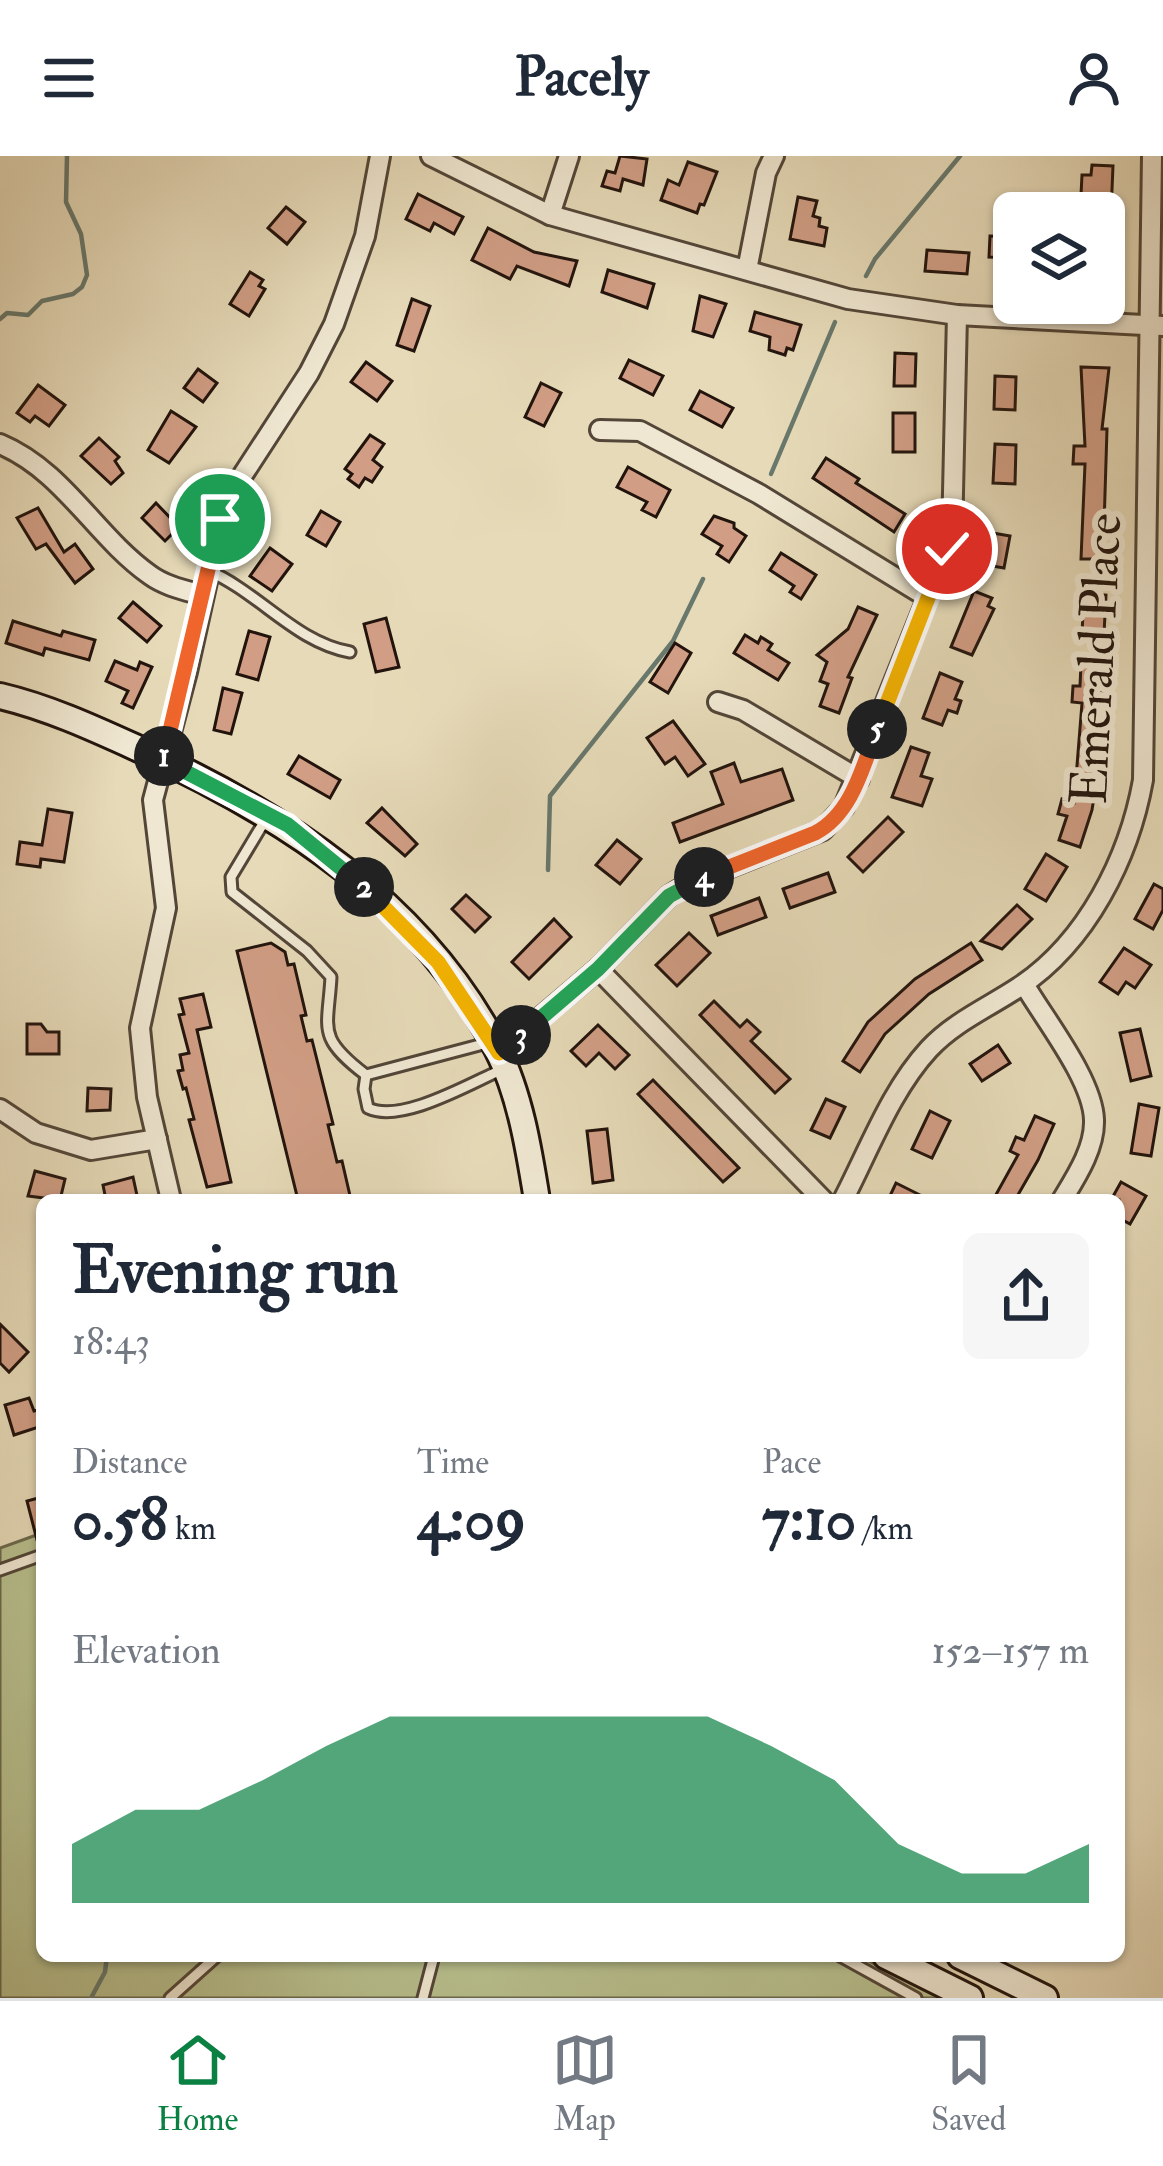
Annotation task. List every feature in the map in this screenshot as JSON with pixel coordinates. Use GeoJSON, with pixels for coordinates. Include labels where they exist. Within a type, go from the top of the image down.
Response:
{"type":"FeatureCollection","features":[{"type":"Feature","properties":{"kind":"main road"},"geometry":{"type":"LineString","coordinates":[[0,696],[53,712],[163,760],[269,814],[317,846],[407,926],[453,981],[499,1054],[536,1194]]}},
{"type":"Feature","properties":{"kind":"main road"},"geometry":{"type":"LineString","coordinates":[[898,1962],[970,1998]]}},
{"type":"Feature","properties":{"kind":"main road"},"geometry":{"type":"LineString","coordinates":[[972,1962],[1045,1998]]}},
{"type":"Feature","properties":{"kind":"street"},"geometry":{"type":"LineString","coordinates":[[170,1194],[147,1097],[140,1028],[166,908],[153,800],[207,570],[233,490],[309,373],[334,324],[365,236],[380,156]]}},
{"type":"Feature","properties":{"kind":"street"},"geometry":{"type":"LineString","coordinates":[[431,156],[550,214],[848,299],[957,315],[1156,325]]}},
{"type":"Feature","properties":{"kind":"street"},"geometry":{"type":"LineString","coordinates":[[550,214],[569,156]]}},
{"type":"Feature","properties":{"kind":"street"},"geometry":{"type":"LineString","coordinates":[[747,270],[766,173],[774,156]]}},
{"type":"Feature","properties":{"kind":"street","name":"Emerald Place"},"geometry":{"type":"LineString","coordinates":[[846,1194],[903,1084],[924,1054],[957,1025],[1024,984],[1048,963],[1105,891],[1136,817],[1143,780],[1156,325],[1152,156]]}},
{"type":"Feature","properties":{"kind":"street"},"geometry":{"type":"LineString","coordinates":[[499,1054],[598,969],[679,890],[823,830],[844,807],[952,537],[957,315]]}},
{"type":"Feature","properties":{"kind":"street"},"geometry":{"type":"LineString","coordinates":[[600,430],[640,431],[759,494],[927,597]]}},
{"type":"Feature","properties":{"kind":"street"},"geometry":{"type":"LineString","coordinates":[[0,444],[57,482],[150,575],[202,595]]}},
{"type":"Feature","properties":{"kind":"street"},"geometry":{"type":"LineString","coordinates":[[718,703],[743,710],[859,779]]}},
{"type":"Feature","properties":{"kind":"street"},"geometry":{"type":"LineString","coordinates":[[598,969],[817,1194]]}},
{"type":"Feature","properties":{"kind":"street"},"geometry":{"type":"LineString","coordinates":[[1024,984],[1092,1103],[1092,1137],[1065,1194]]}},
{"type":"Feature","properties":{"kind":"street"},"geometry":{"type":"LineString","coordinates":[[0,1109],[36,1132],[91,1150],[157,1139]]}},
{"type":"Feature","properties":{"kind":"lane"},"geometry":{"type":"LineString","coordinates":[[207,570],[239,584],[323,648],[350,652]]}},
{"type":"Feature","properties":{"kind":"lane"},"geometry":{"type":"LineString","coordinates":[[269,814],[231,878],[232,892],[307,951],[331,977],[324,1017],[334,1046],[366,1076]]}},
{"type":"Feature","properties":{"kind":"lane"},"geometry":{"type":"LineString","coordinates":[[366,1076],[368,1108],[380,1114],[443,1096],[499,1054]]}},
{"type":"Feature","properties":{"kind":"lane"},"geometry":{"type":"LineString","coordinates":[[366,1076],[499,1054]]}},
{"type":"Feature","properties":{"kind":"lane"},"geometry":{"type":"LineString","coordinates":[[0,1570],[36,1557]]}},
{"type":"Feature","properties":{"kind":"lane"},"geometry":{"type":"LineString","coordinates":[[170,1998],[210,1962]]}},
{"type":"Feature","properties":{"kind":"lane"},"geometry":{"type":"LineString","coordinates":[[423,1998],[432,1962]]}},
{"type":"Feature","properties":{"kind":"lane"},"geometry":{"type":"LineString","coordinates":[[851,1962],[916,1998]]}},
{"type":"Feature","properties":{"kind":"green space"},"geometry":{"type":"Polygon","coordinates":[[[36,1535],[36,1962],[871,1962],[942,1998],[0,1998],[0,1548],[36,1535]]]}},
{"type":"Feature","properties":{"kind":"building"},"geometry":{"type":"Polygon","coordinates":[[[620,156],[647,159],[643,185],[623,179],[620,191],[602,186],[607,171],[615,173],[620,156]]]}},
{"type":"Feature","properties":{"kind":"building"},"geometry":{"type":"Polygon","coordinates":[[[688,162],[717,172],[697,213],[661,200],[668,180],[679,185],[688,162]]]}},
{"type":"Feature","properties":{"kind":"building"},"geometry":{"type":"Polygon","coordinates":[[[1092,165],[1113,166],[1112,192],[1081,192],[1082,175],[1091,175],[1092,165]]]}},
{"type":"Feature","properties":{"kind":"building"},"geometry":{"type":"Polygon","coordinates":[[[418,194],[463,217],[454,234],[434,223],[430,231],[406,219],[418,194]]]}},
{"type":"Feature","properties":{"kind":"building"},"geometry":{"type":"Polygon","coordinates":[[[798,197],[817,201],[813,216],[820,218],[819,226],[827,228],[824,246],[790,239],[798,197]]]}},
{"type":"Feature","properties":{"kind":"building"},"geometry":{"type":"Polygon","coordinates":[[[286,207],[305,222],[287,244],[268,228],[286,207]]]}},
{"type":"Feature","properties":{"kind":"building"},"geometry":{"type":"Polygon","coordinates":[[[488,228],[534,252],[577,261],[569,286],[517,266],[510,279],[472,260],[488,228]]]}},
{"type":"Feature","properties":{"kind":"building"},"geometry":{"type":"Polygon","coordinates":[[[927,250],[969,253],[967,274],[925,271],[927,250]]]}},
{"type":"Feature","properties":{"kind":"building"},"geometry":{"type":"Polygon","coordinates":[[[608,270],[654,284],[647,308],[602,292],[608,270]]]}},
{"type":"Feature","properties":{"kind":"building"},"geometry":{"type":"Polygon","coordinates":[[[250,272],[263,280],[259,286],[265,289],[249,316],[230,304],[250,272]]]}},
{"type":"Feature","properties":{"kind":"building"},"geometry":{"type":"Polygon","coordinates":[[[700,296],[726,304],[713,337],[693,331],[700,296]]]}},
{"type":"Feature","properties":{"kind":"building"},"geometry":{"type":"Polygon","coordinates":[[[412,299],[430,306],[414,351],[397,345],[412,299]]]}},
{"type":"Feature","properties":{"kind":"building"},"geometry":{"type":"Polygon","coordinates":[[[755,312],[801,325],[793,350],[787,348],[785,355],[769,350],[770,337],[750,331],[755,312]]]}},
{"type":"Feature","properties":{"kind":"building"},"geometry":{"type":"Polygon","coordinates":[[[895,353],[916,354],[915,386],[894,386],[895,353]]]}},
{"type":"Feature","properties":{"kind":"building"},"geometry":{"type":"Polygon","coordinates":[[[629,360],[663,376],[653,395],[620,378],[629,360]]]}},
{"type":"Feature","properties":{"kind":"building"},"geometry":{"type":"Polygon","coordinates":[[[366,362],[392,381],[377,401],[351,382],[366,362]]]}},
{"type":"Feature","properties":{"kind":"building"},"geometry":{"type":"Polygon","coordinates":[[[1081,367],[1109,368],[1102,429],[1107,429],[1103,559],[1081,559],[1085,464],[1073,464],[1074,446],[1085,446],[1081,367]]]}},
{"type":"Feature","properties":{"kind":"building"},"geometry":{"type":"Polygon","coordinates":[[[198,369],[217,383],[203,402],[184,388],[198,369]]]}},
{"type":"Feature","properties":{"kind":"building"},"geometry":{"type":"Polygon","coordinates":[[[995,376],[1016,377],[1015,410],[994,409],[995,376]]]}},
{"type":"Feature","properties":{"kind":"building"},"geometry":{"type":"Polygon","coordinates":[[[541,383],[561,393],[544,426],[525,417],[541,383]]]}},
{"type":"Feature","properties":{"kind":"building"},"geometry":{"type":"Polygon","coordinates":[[[38,385],[65,405],[49,426],[35,416],[30,422],[17,413],[38,385]]]}},
{"type":"Feature","properties":{"kind":"building"},"geometry":{"type":"Polygon","coordinates":[[[700,391],[733,408],[722,427],[690,410],[700,391]]]}},
{"type":"Feature","properties":{"kind":"building"},"geometry":{"type":"Polygon","coordinates":[[[171,411],[196,427],[169,463],[148,450],[171,411]]]}},
{"type":"Feature","properties":{"kind":"building"},"geometry":{"type":"Polygon","coordinates":[[[893,413],[915,413],[915,452],[893,452],[893,413]]]}},
{"type":"Feature","properties":{"kind":"building"},"geometry":{"type":"Polygon","coordinates":[[[370,435],[384,444],[373,460],[382,467],[372,482],[365,478],[359,487],[348,479],[352,474],[345,469],[370,435]]]}},
{"type":"Feature","properties":{"kind":"building"},"geometry":{"type":"Polygon","coordinates":[[[99,438],[119,457],[115,461],[123,473],[111,484],[81,456],[99,438]]]}},
{"type":"Feature","properties":{"kind":"building"},"geometry":{"type":"Polygon","coordinates":[[[995,444],[1016,445],[1015,484],[993,483],[995,444]]]}},
{"type":"Feature","properties":{"kind":"building"},"geometry":{"type":"Polygon","coordinates":[[[826,458],[905,514],[894,532],[813,478],[826,458]]]}},
{"type":"Feature","properties":{"kind":"building"},"geometry":{"type":"Polygon","coordinates":[[[628,467],[670,490],[656,517],[642,510],[647,502],[617,487],[628,467]]]}},
{"type":"Feature","properties":{"kind":"building"},"geometry":{"type":"Polygon","coordinates":[[[156,503],[179,527],[165,541],[142,518],[156,503]]]}},
{"type":"Feature","properties":{"kind":"building"},"geometry":{"type":"Polygon","coordinates":[[[38,508],[64,552],[75,544],[93,569],[75,583],[46,544],[36,549],[17,518],[38,508]]]}},
{"type":"Feature","properties":{"kind":"building"},"geometry":{"type":"Polygon","coordinates":[[[321,511],[340,522],[326,546],[307,535],[321,511]]]}},
{"type":"Feature","properties":{"kind":"building"},"geometry":{"type":"Polygon","coordinates":[[[714,516],[734,523],[746,536],[729,562],[717,554],[722,546],[702,534],[714,516]]]}},
{"type":"Feature","properties":{"kind":"building"},"geometry":{"type":"Polygon","coordinates":[[[987,532],[1010,536],[1004,568],[981,564],[987,532]]]}},
{"type":"Feature","properties":{"kind":"building"},"geometry":{"type":"Polygon","coordinates":[[[270,548],[292,564],[272,591],[250,576],[270,548]]]}},
{"type":"Feature","properties":{"kind":"building"},"geometry":{"type":"Polygon","coordinates":[[[781,553],[816,575],[801,599],[790,592],[794,586],[770,570],[781,553]]]}},
{"type":"Feature","properties":{"kind":"building"},"geometry":{"type":"Polygon","coordinates":[[[974,591],[992,598],[988,606],[994,609],[972,655],[951,647],[974,591]]]}},
{"type":"Feature","properties":{"kind":"building"},"geometry":{"type":"Polygon","coordinates":[[[1084,593],[1106,595],[1104,634],[1082,633],[1084,593]]]}},
{"type":"Feature","properties":{"kind":"building"},"geometry":{"type":"Polygon","coordinates":[[[133,602],[161,626],[147,642],[119,618],[133,602]]]}},
{"type":"Feature","properties":{"kind":"building"},"geometry":{"type":"Polygon","coordinates":[[[858,607],[877,615],[848,677],[852,678],[839,713],[820,706],[828,684],[820,681],[827,662],[817,655],[848,629],[858,607]]]}},
{"type":"Feature","properties":{"kind":"building"},"geometry":{"type":"Polygon","coordinates":[[[386,618],[399,667],[376,672],[364,624],[386,618]]]}},
{"type":"Feature","properties":{"kind":"building"},"geometry":{"type":"Polygon","coordinates":[[[13,621],[61,636],[63,631],[95,640],[89,660],[45,648],[43,655],[6,643],[13,621]]]}},
{"type":"Feature","properties":{"kind":"building"},"geometry":{"type":"Polygon","coordinates":[[[249,631],[270,637],[258,680],[237,674],[249,631]]]}},
{"type":"Feature","properties":{"kind":"building"},"geometry":{"type":"Polygon","coordinates":[[[745,635],[772,644],[768,650],[789,663],[778,680],[734,653],[745,635]]]}},
{"type":"Feature","properties":{"kind":"building"},"geometry":{"type":"Polygon","coordinates":[[[675,643],[691,653],[668,693],[650,682],[675,643]]]}},
{"type":"Feature","properties":{"kind":"building"},"geometry":{"type":"Polygon","coordinates":[[[115,661],[137,670],[140,662],[152,667],[133,708],[122,703],[128,691],[106,681],[115,661]]]}},
{"type":"Feature","properties":{"kind":"building"},"geometry":{"type":"Polygon","coordinates":[[[1081,664],[1103,665],[1099,766],[1080,847],[1059,840],[1067,816],[1058,814],[1062,799],[1074,803],[1082,703],[1072,702],[1073,686],[1080,686],[1081,664]]]}},
{"type":"Feature","properties":{"kind":"building"},"geometry":{"type":"Polygon","coordinates":[[[940,673],[962,682],[955,699],[961,701],[957,713],[948,710],[942,725],[923,718],[940,673]]]}},
{"type":"Feature","properties":{"kind":"building"},"geometry":{"type":"Polygon","coordinates":[[[223,688],[242,693],[231,734],[214,730],[223,688]]]}},
{"type":"Feature","properties":{"kind":"building"},"geometry":{"type":"Polygon","coordinates":[[[673,721],[705,764],[688,776],[675,757],[665,764],[647,738],[673,721]]]}},
{"type":"Feature","properties":{"kind":"building"},"geometry":{"type":"Polygon","coordinates":[[[911,747],[929,753],[921,776],[932,779],[922,806],[892,797],[911,747]]]}},
{"type":"Feature","properties":{"kind":"building"},"geometry":{"type":"Polygon","coordinates":[[[299,756],[340,780],[330,798],[288,774],[299,756]]]}},
{"type":"Feature","properties":{"kind":"building"},"geometry":{"type":"Polygon","coordinates":[[[734,763],[741,782],[782,769],[793,800],[680,842],[673,823],[723,804],[711,772],[734,763]]]}},
{"type":"Feature","properties":{"kind":"building"},"geometry":{"type":"Polygon","coordinates":[[[382,808],[417,844],[405,856],[367,823],[382,808]]]}},
{"type":"Feature","properties":{"kind":"building"},"geometry":{"type":"Polygon","coordinates":[[[48,809],[72,813],[64,862],[41,859],[40,867],[17,864],[20,842],[42,845],[48,809]]]}},
{"type":"Feature","properties":{"kind":"building"},"geometry":{"type":"Polygon","coordinates":[[[888,817],[903,832],[863,872],[848,857],[888,817]]]}},
{"type":"Feature","properties":{"kind":"building"},"geometry":{"type":"Polygon","coordinates":[[[617,840],[641,859],[620,884],[596,865],[617,840]]]}},
{"type":"Feature","properties":{"kind":"building"},"geometry":{"type":"Polygon","coordinates":[[[1046,854],[1067,867],[1046,901],[1025,889],[1046,854]]]}},
{"type":"Feature","properties":{"kind":"building"},"geometry":{"type":"Polygon","coordinates":[[[828,873],[835,892],[790,908],[783,889],[828,873]]]}},
{"type":"Feature","properties":{"kind":"building"},"geometry":{"type":"Polygon","coordinates":[[[1154,884],[1163,889],[1163,910],[1153,929],[1135,919],[1154,884]]]}},
{"type":"Feature","properties":{"kind":"building"},"geometry":{"type":"Polygon","coordinates":[[[466,895],[490,917],[475,932],[452,909],[466,895]]]}},
{"type":"Feature","properties":{"kind":"building"},"geometry":{"type":"Polygon","coordinates":[[[759,898],[766,917],[718,935],[711,916],[759,898]]]}},
{"type":"Feature","properties":{"kind":"building"},"geometry":{"type":"Polygon","coordinates":[[[1017,905],[1032,919],[1002,949],[981,941],[1017,905]]]}},
{"type":"Feature","properties":{"kind":"building"},"geometry":{"type":"Polygon","coordinates":[[[554,919],[571,937],[529,979],[512,962],[554,919]]]}},
{"type":"Feature","properties":{"kind":"building"},"geometry":{"type":"Polygon","coordinates":[[[689,933],[710,953],[677,986],[656,965],[689,933]]]}},
{"type":"Feature","properties":{"kind":"building"},"geometry":{"type":"Polygon","coordinates":[[[271,943],[285,952],[288,965],[294,964],[307,1041],[312,1040],[333,1124],[328,1125],[337,1162],[342,1161],[350,1194],[297,1194],[237,951],[271,943]]]}},
{"type":"Feature","properties":{"kind":"building"},"geometry":{"type":"Polygon","coordinates":[[[971,943],[982,960],[929,994],[885,1034],[860,1072],[843,1061],[868,1022],[915,979],[971,943]]]}},
{"type":"Feature","properties":{"kind":"building"},"geometry":{"type":"Polygon","coordinates":[[[1124,948],[1151,965],[1135,988],[1126,982],[1118,994],[1100,982],[1124,948]]]}},
{"type":"Feature","properties":{"kind":"building"},"geometry":{"type":"Polygon","coordinates":[[[203,994],[211,1027],[197,1030],[231,1182],[207,1187],[189,1120],[194,1119],[178,1071],[183,1070],[180,1055],[189,1053],[179,1015],[184,1014],[180,999],[203,994]]]}},
{"type":"Feature","properties":{"kind":"building"},"geometry":{"type":"Polygon","coordinates":[[[714,1001],[740,1027],[747,1020],[760,1032],[751,1041],[790,1079],[775,1093],[700,1015],[714,1001]]]}},
{"type":"Feature","properties":{"kind":"building"},"geometry":{"type":"Polygon","coordinates":[[[27,1024],[59,1032],[59,1054],[27,1054],[27,1024]]]}},
{"type":"Feature","properties":{"kind":"building"},"geometry":{"type":"Polygon","coordinates":[[[598,1025],[629,1055],[615,1069],[599,1053],[586,1066],[571,1051],[598,1025]]]}},
{"type":"Feature","properties":{"kind":"building"},"geometry":{"type":"Polygon","coordinates":[[[1140,1029],[1151,1076],[1131,1081],[1120,1033],[1140,1029]]]}},
{"type":"Feature","properties":{"kind":"building"},"geometry":{"type":"Polygon","coordinates":[[[998,1045],[1010,1063],[982,1081],[970,1064],[998,1045]]]}},
{"type":"Feature","properties":{"kind":"building"},"geometry":{"type":"Polygon","coordinates":[[[653,1080],[739,1168],[723,1182],[638,1094],[653,1080]]]}},
{"type":"Feature","properties":{"kind":"building"},"geometry":{"type":"Polygon","coordinates":[[[88,1088],[111,1089],[110,1110],[87,1111],[88,1088]]]}},
{"type":"Feature","properties":{"kind":"building"},"geometry":{"type":"Polygon","coordinates":[[[826,1099],[845,1107],[830,1138],[811,1130],[826,1099]]]}},
{"type":"Feature","properties":{"kind":"building"},"geometry":{"type":"Polygon","coordinates":[[[1139,1104],[1159,1108],[1151,1156],[1131,1153],[1139,1104]]]}},
{"type":"Feature","properties":{"kind":"building"},"geometry":{"type":"Polygon","coordinates":[[[930,1111],[950,1121],[932,1158],[912,1149],[930,1111]]]}},
{"type":"Feature","properties":{"kind":"building"},"geometry":{"type":"Polygon","coordinates":[[[1035,1116],[1054,1124],[1018,1194],[996,1194],[1018,1155],[1010,1151],[1016,1137],[1024,1140],[1035,1116]]]}},
{"type":"Feature","properties":{"kind":"building"},"geometry":{"type":"Polygon","coordinates":[[[607,1129],[613,1180],[593,1183],[587,1131],[607,1129]]]}},
{"type":"Feature","properties":{"kind":"building"},"geometry":{"type":"Polygon","coordinates":[[[35,1171],[65,1179],[61,1194],[28,1196],[35,1171]]]}},
{"type":"Feature","properties":{"kind":"building"},"geometry":{"type":"Polygon","coordinates":[[[133,1177],[137,1194],[105,1194],[103,1185],[133,1177]]]}},
{"type":"Feature","properties":{"kind":"building"},"geometry":{"type":"Polygon","coordinates":[[[1121,1182],[1146,1196],[1130,1224],[1125,1221],[1125,1194],[1114,1194],[1121,1182]]]}},
{"type":"Feature","properties":{"kind":"building"},"geometry":{"type":"Polygon","coordinates":[[[896,1183],[918,1194],[891,1194],[896,1183]]]}},
{"type":"Feature","properties":{"kind":"building"},"geometry":{"type":"Polygon","coordinates":[[[0,1324],[28,1352],[9,1372],[0,1363],[0,1324]]]}},
{"type":"Feature","properties":{"kind":"building"},"geometry":{"type":"Polygon","coordinates":[[[29,1398],[36,1410],[36,1428],[14,1435],[5,1405],[29,1398]]]}},
{"type":"Feature","properties":{"kind":"building"},"geometry":{"type":"Polygon","coordinates":[[[36,1499],[36,1536],[27,1501],[36,1499]]]}},
{"type":"Feature","properties":{"kind":"waterway"},"geometry":{"type":"LineString","coordinates":[[0,319],[7,313],[28,315],[42,301],[73,294],[87,275],[81,234],[66,202],[67,156]]}},
{"type":"Feature","properties":{"kind":"waterway"},"geometry":{"type":"LineString","coordinates":[[866,276],[960,156]]}},
{"type":"Feature","properties":{"kind":"waterway"},"geometry":{"type":"LineString","coordinates":[[771,474],[835,322]]}},
{"type":"Feature","properties":{"kind":"waterway"},"geometry":{"type":"LineString","coordinates":[[548,870],[550,796],[673,641],[703,579]]}},
{"type":"Feature","properties":{"kind":"waterway"},"geometry":{"type":"LineString","coordinates":[[91,1998],[106,1962]]}},
{"type":"Feature","properties":{"kind":"route"},"geometry":{"type":"LineString","coordinates":[[220,519],[163,760],[217,784],[288,825],[371,892],[438,962],[499,1053],[598,969],[669,896],[690,883],[823,830],[837,817],[859,779],[947,549]]}}]}
